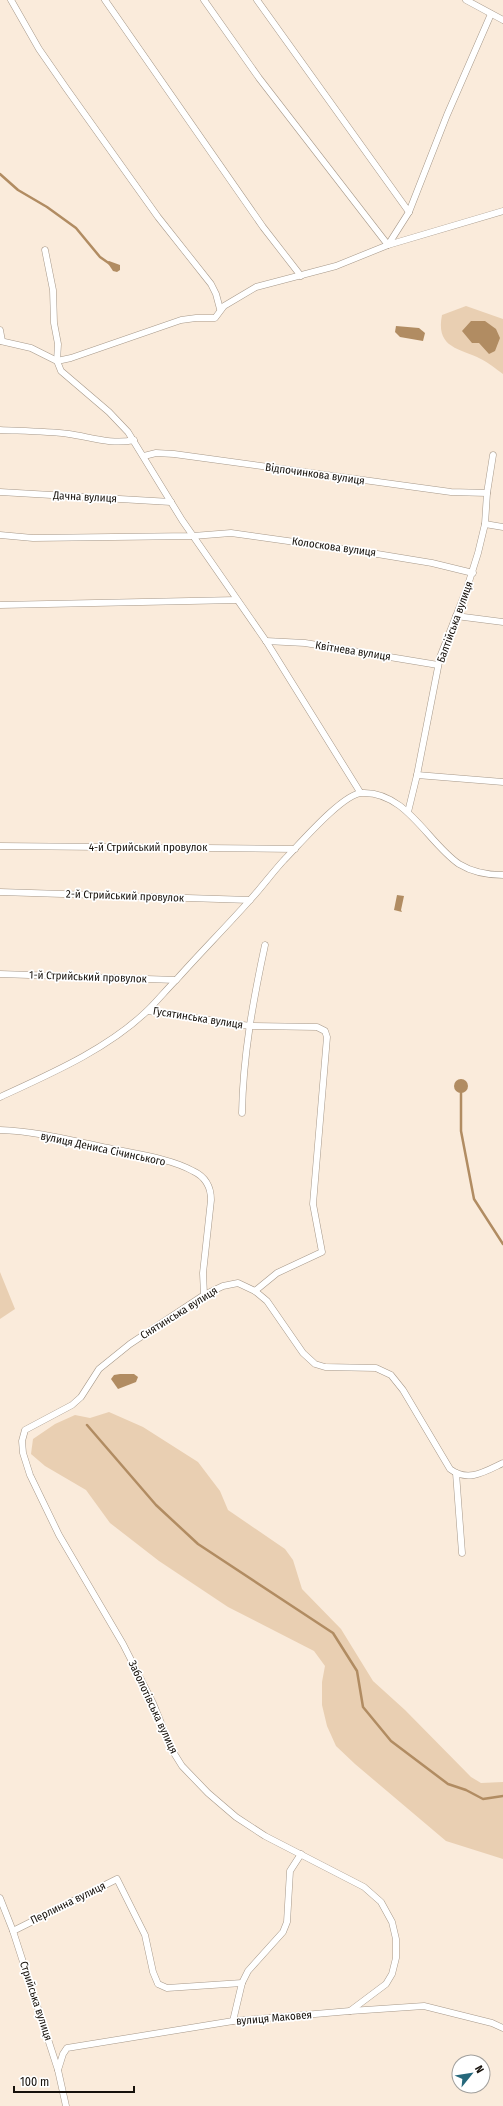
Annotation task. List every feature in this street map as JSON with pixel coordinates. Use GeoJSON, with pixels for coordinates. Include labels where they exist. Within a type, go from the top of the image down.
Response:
{"type":"FeatureCollection","features":[{"type":"Feature","properties":{"kind":"street"},"geometry":{"type":"LineString","coordinates":[[10,0],[16,0]]}},
{"type":"Feature","properties":{"kind":"street"},"geometry":{"type":"LineString","coordinates":[[10,0],[39,49],[66,88],[158,217],[211,284],[216,294],[220,309]]}},
{"type":"Feature","properties":{"kind":"street"},"geometry":{"type":"LineString","coordinates":[[105,0],[263,227],[301,276]]}},
{"type":"Feature","properties":{"kind":"street"},"geometry":{"type":"LineString","coordinates":[[204,0],[259,78],[388,245]]}},
{"type":"Feature","properties":{"kind":"street"},"geometry":{"type":"LineString","coordinates":[[257,0],[409,212]]}},
{"type":"Feature","properties":{"kind":"street"},"geometry":{"type":"LineString","coordinates":[[466,0],[503,20]]}},
{"type":"Feature","properties":{"kind":"street"},"geometry":{"type":"LineString","coordinates":[[388,245],[409,212],[444,122],[491,14]]}},
{"type":"Feature","properties":{"kind":"street"},"geometry":{"type":"LineString","coordinates":[[0,330],[1,341],[31,348],[57,361],[88,353],[181,320],[215,318],[220,309],[252,288],[336,266],[388,245],[503,211]]}},
{"type":"Feature","properties":{"kind":"street"},"geometry":{"type":"LineString","coordinates":[[45,250],[55,303],[54,323],[58,344],[57,361],[61,371],[67,378],[109,412],[134,440],[193,536],[266,641],[360,792],[389,800],[408,812],[420,822],[447,855],[461,865],[476,871],[503,876]]}},
{"type":"Feature","properties":{"kind":"street"},"geometry":{"type":"LineString","coordinates":[[0,430],[69,434],[91,439],[123,441],[134,440]]}},
{"type":"Feature","properties":{"kind":"street","name":"Відпочинкова вулиця"},"geometry":{"type":"LineString","coordinates":[[144,456],[156,453],[174,454],[451,492],[487,493]]}},
{"type":"Feature","properties":{"kind":"street","name":"Балтійська вулиця"},"geometry":{"type":"LineString","coordinates":[[408,812],[417,776],[438,665],[447,636],[473,573],[485,524],[487,493],[494,455]]}},
{"type":"Feature","properties":{"kind":"street","name":"Дачна вулиця"},"geometry":{"type":"LineString","coordinates":[[0,492],[171,502]]}},
{"type":"Feature","properties":{"kind":"street"},"geometry":{"type":"LineString","coordinates":[[485,524],[503,527]]}},
{"type":"Feature","properties":{"kind":"street","name":"Колоскова вулиця"},"geometry":{"type":"LineString","coordinates":[[0,535],[33,538],[193,536],[231,533],[432,563],[473,573]]}},
{"type":"Feature","properties":{"kind":"street"},"geometry":{"type":"LineString","coordinates":[[0,605],[237,600]]}},
{"type":"Feature","properties":{"kind":"street"},"geometry":{"type":"LineString","coordinates":[[456,616],[503,622]]}},
{"type":"Feature","properties":{"kind":"street","name":"Квітнева вулиця"},"geometry":{"type":"LineString","coordinates":[[266,641],[305,643],[438,665]]}},
{"type":"Feature","properties":{"kind":"street"},"geometry":{"type":"LineString","coordinates":[[417,776],[503,782]]}},
{"type":"Feature","properties":{"kind":"street","name":"Гусятинська вулиця"},"geometry":{"type":"LineString","coordinates":[[148,1011],[295,849],[337,807],[360,792]]}},
{"type":"Feature","properties":{"kind":"street","name":"4-й Стрийський провулок"},"geometry":{"type":"LineString","coordinates":[[0,846],[295,849]]}},
{"type":"Feature","properties":{"kind":"street","name":"2-й Стрийський провулок"},"geometry":{"type":"LineString","coordinates":[[0,892],[250,900]]}},
{"type":"Feature","properties":{"kind":"street"},"geometry":{"type":"LineString","coordinates":[[242,1113],[243,1071],[255,990],[265,945]]}},
{"type":"Feature","properties":{"kind":"street","name":"1-й Стрийський провулок"},"geometry":{"type":"LineString","coordinates":[[0,974],[176,980]]}},
{"type":"Feature","properties":{"kind":"street"},"geometry":{"type":"LineString","coordinates":[[0,1097],[67,1067],[113,1037],[148,1011]]}},
{"type":"Feature","properties":{"kind":"street","name":"Гусятинська вулиця"},"geometry":{"type":"LineString","coordinates":[[148,1011],[250,1026],[317,1028],[324,1031],[327,1037],[313,1204],[322,1252],[277,1273],[255,1291]]}},
{"type":"Feature","properties":{"kind":"street","name":"вулиця Дениса Січинського"},"geometry":{"type":"LineString","coordinates":[[0,1130],[61,1138],[152,1157],[193,1171],[203,1178],[211,1189],[203,1273],[204,1295]]}},
{"type":"Feature","properties":{"kind":"street","name":"Снятинська вулиця"},"geometry":{"type":"LineString","coordinates":[[35,1423],[72,1405],[80,1398],[99,1369],[130,1344],[204,1295],[223,1286],[238,1283],[255,1291],[267,1302],[303,1353],[315,1364],[325,1367],[376,1368],[391,1375],[402,1390],[450,1469],[456,1473]]}},
{"type":"Feature","properties":{"kind":"street","name":"Заболотівська вулиця"},"geometry":{"type":"LineString","coordinates":[[35,1423],[25,1430],[22,1440],[23,1453],[30,1474],[59,1535],[123,1644],[150,1696],[172,1750],[182,1766],[208,1793],[236,1817],[265,1836],[364,1887],[381,1902],[392,1922],[396,1939],[396,1958],[392,1974],[386,1984],[350,2011]]}},
{"type":"Feature","properties":{"kind":"street"},"geometry":{"type":"LineString","coordinates":[[462,1553],[456,1473],[465,1476],[478,1475],[503,1463]]}},
{"type":"Feature","properties":{"kind":"street"},"geometry":{"type":"LineString","coordinates":[[233,2022],[242,1983],[248,1971],[283,1932],[287,1922],[290,1871],[301,1854]]}},
{"type":"Feature","properties":{"kind":"street","name":"Перлинна вулиця"},"geometry":{"type":"LineString","coordinates":[[13,1931],[117,1879],[145,1935],[153,1972],[158,1984],[167,1988],[242,1983]]}},
{"type":"Feature","properties":{"kind":"street","name":"Стрийська вулиця"},"geometry":{"type":"LineString","coordinates":[[0,1898],[13,1931],[58,2070],[66,2106]]}},
{"type":"Feature","properties":{"kind":"street","name":"вулиця Маковея"},"geometry":{"type":"LineString","coordinates":[[58,2070],[63,2054],[68,2048],[80,2044],[233,2022],[424,2006],[492,2023],[503,2028]]}},
{"type":"Feature","properties":{"kind":"shaded area"},"geometry":{"type":"Polygon","coordinates":[[[109,261],[120,265],[120,270],[117,272],[113,271],[107,262],[109,261]]]}},
{"type":"Feature","properties":{"kind":"shaded area"},"geometry":{"type":"Polygon","coordinates":[[[466,306],[503,319],[503,374],[480,359],[455,348],[445,339],[442,333],[441,325],[442,315],[466,306]]]}},
{"type":"Feature","properties":{"kind":"shaded area"},"geometry":{"type":"Polygon","coordinates":[[[471,321],[485,321],[496,329],[500,338],[495,351],[489,354],[479,343],[472,343],[462,331],[471,321]]]}},
{"type":"Feature","properties":{"kind":"shaded area"},"geometry":{"type":"Polygon","coordinates":[[[396,326],[419,328],[425,333],[423,341],[400,337],[395,332],[396,326]]]}},
{"type":"Feature","properties":{"kind":"shaded area"},"geometry":{"type":"Polygon","coordinates":[[[397,895],[404,896],[401,910],[402,912],[394,910],[397,895]]]}},
{"type":"Feature","properties":{"kind":"shaded area"},"geometry":{"type":"Polygon","coordinates":[[[461,1079],[466,1081],[468,1086],[466,1091],[461,1093],[456,1091],[454,1086],[456,1081],[461,1079]]]}},
{"type":"Feature","properties":{"kind":"shaded area"},"geometry":{"type":"Polygon","coordinates":[[[0,1272],[15,1309],[0,1319],[0,1272]]]}},
{"type":"Feature","properties":{"kind":"shaded area"},"geometry":{"type":"Polygon","coordinates":[[[134,1374],[138,1377],[136,1382],[118,1389],[111,1379],[114,1375],[134,1374]]]}},
{"type":"Feature","properties":{"kind":"shaded area"},"geometry":{"type":"Polygon","coordinates":[[[109,1412],[143,1427],[198,1462],[220,1491],[228,1510],[285,1549],[293,1560],[302,1589],[341,1629],[373,1681],[405,1710],[471,1777],[481,1783],[503,1782],[503,1859],[446,1841],[355,1764],[336,1746],[327,1726],[322,1705],[322,1682],[325,1666],[314,1651],[228,1607],[159,1561],[110,1523],[86,1490],[45,1466],[31,1454],[33,1439],[55,1424],[75,1415],[90,1418],[109,1412]]]}},
{"type":"Feature","properties":{"kind":"waterway"},"geometry":{"type":"LineString","coordinates":[[0,174],[18,190],[47,207],[76,228],[100,257],[110,264]]}},
{"type":"Feature","properties":{"kind":"waterway"},"geometry":{"type":"LineString","coordinates":[[461,1092],[461,1131],[474,1199],[503,1244]]}},
{"type":"Feature","properties":{"kind":"waterway"},"geometry":{"type":"LineString","coordinates":[[87,1425],[156,1505],[198,1544],[333,1633],[357,1671],[363,1707],[391,1741],[448,1784],[466,1790],[483,1799],[503,1796]]}}]}
